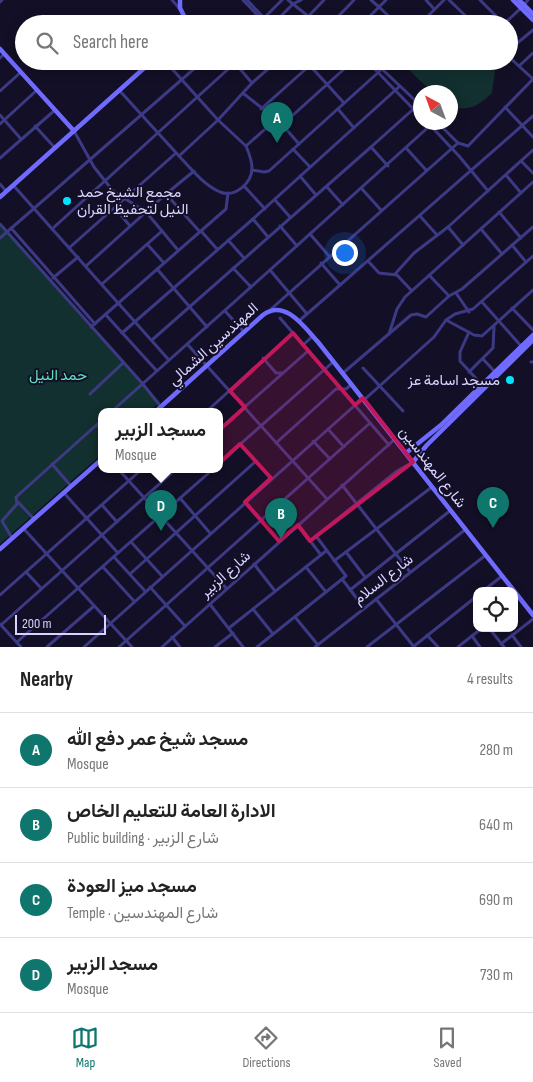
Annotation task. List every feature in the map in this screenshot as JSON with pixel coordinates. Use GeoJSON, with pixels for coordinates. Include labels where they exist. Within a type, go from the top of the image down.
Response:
{"type":"FeatureCollection","features":[{"type":"Feature","properties":{"kind":"main road"},"geometry":{"type":"LineString","coordinates":[[180,0],[184,15]]}},
{"type":"Feature","properties":{"kind":"main road"},"geometry":{"type":"LineString","coordinates":[[513,0],[533,14]]}},
{"type":"Feature","properties":{"kind":"main road"},"geometry":{"type":"LineString","coordinates":[[519,0],[533,20]]}},
{"type":"Feature","properties":{"kind":"main road"},"geometry":{"type":"LineString","coordinates":[[0,49],[2,56],[15,67]]}},
{"type":"Feature","properties":{"kind":"main road"},"geometry":{"type":"LineString","coordinates":[[19,70],[74,131]]}},
{"type":"Feature","properties":{"kind":"main road"},"geometry":{"type":"LineString","coordinates":[[0,197],[142,70]]}},
{"type":"Feature","properties":{"kind":"main road","name":"المهندسين الشمالي"},"geometry":{"type":"LineString","coordinates":[[161,407],[270,310],[289,313],[313,336]]}},
{"type":"Feature","properties":{"kind":"main road"},"geometry":{"type":"LineString","coordinates":[[413,462],[482,385],[491,379],[495,372],[533,335]]}},
{"type":"Feature","properties":{"kind":"main road","name":"شارع المهندسين"},"geometry":{"type":"LineString","coordinates":[[313,336],[510,587]]}},
{"type":"Feature","properties":{"kind":"main road"},"geometry":{"type":"LineString","coordinates":[[406,453],[421,443],[456,413],[533,340]]}},
{"type":"Feature","properties":{"kind":"main road"},"geometry":{"type":"LineString","coordinates":[[0,549],[98,462]]}},
{"type":"Feature","properties":{"kind":"main road","name":"شارع المهندسين"},"geometry":{"type":"LineString","coordinates":[[518,597],[533,614]]}},
{"type":"Feature","properties":{"kind":"street"},"geometry":{"type":"LineString","coordinates":[[172,0],[182,11]]}},
{"type":"Feature","properties":{"kind":"street"},"geometry":{"type":"LineString","coordinates":[[267,15],[282,0]]}},
{"type":"Feature","properties":{"kind":"street"},"geometry":{"type":"LineString","coordinates":[[288,0],[304,15]]}},
{"type":"Feature","properties":{"kind":"street"},"geometry":{"type":"LineString","coordinates":[[281,15],[292,4],[301,0]]}},
{"type":"Feature","properties":{"kind":"street"},"geometry":{"type":"LineString","coordinates":[[310,15],[324,0]]}},
{"type":"Feature","properties":{"kind":"street"},"geometry":{"type":"LineString","coordinates":[[340,15],[354,0]]}},
{"type":"Feature","properties":{"kind":"street"},"geometry":{"type":"LineString","coordinates":[[371,0],[387,15]]}},
{"type":"Feature","properties":{"kind":"street"},"geometry":{"type":"LineString","coordinates":[[371,15],[386,0]]}},
{"type":"Feature","properties":{"kind":"street"},"geometry":{"type":"LineString","coordinates":[[426,0],[434,9]]}},
{"type":"Feature","properties":{"kind":"street"},"geometry":{"type":"LineString","coordinates":[[428,15],[444,0]]}},
{"type":"Feature","properties":{"kind":"street"},"geometry":{"type":"LineString","coordinates":[[449,0],[465,15]]}},
{"type":"Feature","properties":{"kind":"street"},"geometry":{"type":"LineString","coordinates":[[480,0],[495,15]]}},
{"type":"Feature","properties":{"kind":"street"},"geometry":{"type":"LineString","coordinates":[[513,15],[528,0]]}},
{"type":"Feature","properties":{"kind":"street"},"geometry":{"type":"LineString","coordinates":[[248,1],[258,13]]}},
{"type":"Feature","properties":{"kind":"street"},"geometry":{"type":"LineString","coordinates":[[248,1],[258,13]]}},
{"type":"Feature","properties":{"kind":"street"},"geometry":{"type":"LineString","coordinates":[[518,42],[533,30]]}},
{"type":"Feature","properties":{"kind":"street"},"geometry":{"type":"LineString","coordinates":[[444,130],[458,143],[468,146],[533,79],[519,66],[533,53]]}},
{"type":"Feature","properties":{"kind":"street"},"geometry":{"type":"LineString","coordinates":[[119,90],[178,155],[215,189],[228,193],[244,186],[252,170],[251,158],[246,146],[218,120],[173,70]]}},
{"type":"Feature","properties":{"kind":"street"},"geometry":{"type":"LineString","coordinates":[[0,238],[91,161],[193,70]]}},
{"type":"Feature","properties":{"kind":"street"},"geometry":{"type":"LineString","coordinates":[[52,228],[228,70]]}},
{"type":"Feature","properties":{"kind":"street"},"geometry":{"type":"LineString","coordinates":[[242,70],[252,83]]}},
{"type":"Feature","properties":{"kind":"street"},"geometry":{"type":"LineString","coordinates":[[69,248],[218,120],[267,70]]}},
{"type":"Feature","properties":{"kind":"street"},"geometry":{"type":"LineString","coordinates":[[261,109],[305,70]]}},
{"type":"Feature","properties":{"kind":"street"},"geometry":{"type":"LineString","coordinates":[[314,70],[344,103]]}},
{"type":"Feature","properties":{"kind":"street"},"geometry":{"type":"LineString","coordinates":[[246,146],[264,130],[293,115],[343,70]]}},
{"type":"Feature","properties":{"kind":"street"},"geometry":{"type":"LineString","coordinates":[[375,70],[413,108]]}},
{"type":"Feature","properties":{"kind":"street"},"geometry":{"type":"LineString","coordinates":[[252,170],[267,172],[381,70]]}},
{"type":"Feature","properties":{"kind":"street"},"geometry":{"type":"LineString","coordinates":[[383,70],[413,98]]}},
{"type":"Feature","properties":{"kind":"street"},"geometry":{"type":"LineString","coordinates":[[1,89],[21,72]]}},
{"type":"Feature","properties":{"kind":"street"},"geometry":{"type":"LineString","coordinates":[[122,333],[265,209],[400,86]]}},
{"type":"Feature","properties":{"kind":"street"},"geometry":{"type":"LineString","coordinates":[[0,124],[37,90]]}},
{"type":"Feature","properties":{"kind":"street"},"geometry":{"type":"LineString","coordinates":[[244,94],[280,122],[299,144]]}},
{"type":"Feature","properties":{"kind":"street"},"geometry":{"type":"LineString","coordinates":[[505,107],[533,137]]}},
{"type":"Feature","properties":{"kind":"street"},"geometry":{"type":"LineString","coordinates":[[338,109],[354,128]]}},
{"type":"Feature","properties":{"kind":"street"},"geometry":{"type":"LineString","coordinates":[[0,158],[55,110]]}},
{"type":"Feature","properties":{"kind":"street"},"geometry":{"type":"LineString","coordinates":[[152,340],[413,110]]}},
{"type":"Feature","properties":{"kind":"street"},"geometry":{"type":"LineString","coordinates":[[0,115],[21,139]]}},
{"type":"Feature","properties":{"kind":"street"},"geometry":{"type":"LineString","coordinates":[[299,321],[533,116]]}},
{"type":"Feature","properties":{"kind":"street"},"geometry":{"type":"LineString","coordinates":[[35,126],[55,148]]}},
{"type":"Feature","properties":{"kind":"street"},"geometry":{"type":"LineString","coordinates":[[115,408],[168,359],[188,345],[428,130]]}},
{"type":"Feature","properties":{"kind":"street"},"geometry":{"type":"LineString","coordinates":[[434,130],[488,191]]}},
{"type":"Feature","properties":{"kind":"street"},"geometry":{"type":"LineString","coordinates":[[74,131],[105,181],[117,194],[146,212],[178,249]]}},
{"type":"Feature","properties":{"kind":"street"},"geometry":{"type":"LineString","coordinates":[[270,310],[321,262],[451,147],[458,143]]}},
{"type":"Feature","properties":{"kind":"street"},"geometry":{"type":"LineString","coordinates":[[371,147],[388,166]]}},
{"type":"Feature","properties":{"kind":"street"},"geometry":{"type":"LineString","coordinates":[[293,149],[310,167]]}},
{"type":"Feature","properties":{"kind":"street"},"geometry":{"type":"LineString","coordinates":[[407,149],[426,170]]}},
{"type":"Feature","properties":{"kind":"street"},"geometry":{"type":"LineString","coordinates":[[395,274],[401,265],[448,227],[533,150]]}},
{"type":"Feature","properties":{"kind":"street"},"geometry":{"type":"LineString","coordinates":[[521,161],[533,173]]}},
{"type":"Feature","properties":{"kind":"street"},"geometry":{"type":"LineString","coordinates":[[86,266],[194,171]]}},
{"type":"Feature","properties":{"kind":"street"},"geometry":{"type":"LineString","coordinates":[[506,175],[521,193]]}},
{"type":"Feature","properties":{"kind":"street"},"geometry":{"type":"LineString","coordinates":[[300,176],[316,195]]}},
{"type":"Feature","properties":{"kind":"street"},"geometry":{"type":"LineString","coordinates":[[389,335],[399,304],[411,290],[533,182]]}},
{"type":"Feature","properties":{"kind":"street"},"geometry":{"type":"LineString","coordinates":[[0,184],[6,191]]}},
{"type":"Feature","properties":{"kind":"street"},"geometry":{"type":"LineString","coordinates":[[13,185],[168,359]]}},
{"type":"Feature","properties":{"kind":"street"},"geometry":{"type":"LineString","coordinates":[[244,186],[265,209]]}},
{"type":"Feature","properties":{"kind":"street"},"geometry":{"type":"LineString","coordinates":[[327,187],[343,205]]}},
{"type":"Feature","properties":{"kind":"street"},"geometry":{"type":"LineString","coordinates":[[362,189],[380,210]]}},
{"type":"Feature","properties":{"kind":"street"},"geometry":{"type":"LineString","coordinates":[[91,327],[227,207],[228,193]]}},
{"type":"Feature","properties":{"kind":"street"},"geometry":{"type":"LineString","coordinates":[[166,194],[217,249]]}},
{"type":"Feature","properties":{"kind":"street"},"geometry":{"type":"LineString","coordinates":[[275,200],[290,217]]}},
{"type":"Feature","properties":{"kind":"street"},"geometry":{"type":"LineString","coordinates":[[115,208],[130,226]]}},
{"type":"Feature","properties":{"kind":"street"},"geometry":{"type":"LineString","coordinates":[[499,212],[521,238]]}},
{"type":"Feature","properties":{"kind":"street"},"geometry":{"type":"LineString","coordinates":[[420,216],[437,235]]}},
{"type":"Feature","properties":{"kind":"street"},"geometry":{"type":"LineString","coordinates":[[253,219],[268,237]]}},
{"type":"Feature","properties":{"kind":"street"},"geometry":{"type":"LineString","coordinates":[[0,224],[123,364],[142,383],[161,407]]}},
{"type":"Feature","properties":{"kind":"street"},"geometry":{"type":"LineString","coordinates":[[280,226],[297,246]]}},
{"type":"Feature","properties":{"kind":"street"},"geometry":{"type":"LineString","coordinates":[[448,227],[463,244]]}},
{"type":"Feature","properties":{"kind":"street"},"geometry":{"type":"LineString","coordinates":[[342,373],[411,315],[429,316],[449,296],[456,293],[533,227]]}},
{"type":"Feature","properties":{"kind":"street"},"geometry":{"type":"LineString","coordinates":[[12,228],[95,324]]}},
{"type":"Feature","properties":{"kind":"street"},"geometry":{"type":"LineString","coordinates":[[480,229],[502,254]]}},
{"type":"Feature","properties":{"kind":"street"},"geometry":{"type":"LineString","coordinates":[[102,284],[162,231]]}},
{"type":"Feature","properties":{"kind":"street"},"geometry":{"type":"LineString","coordinates":[[310,234],[329,256]]}},
{"type":"Feature","properties":{"kind":"street"},"geometry":{"type":"LineString","coordinates":[[228,240],[244,258]]}},
{"type":"Feature","properties":{"kind":"street"},"geometry":{"type":"LineString","coordinates":[[147,244],[164,263]]}},
{"type":"Feature","properties":{"kind":"street"},"geometry":{"type":"LineString","coordinates":[[512,245],[526,262]]}},
{"type":"Feature","properties":{"kind":"street"},"geometry":{"type":"LineString","coordinates":[[86,646],[313,441],[380,386],[434,337],[446,320],[455,314],[469,312],[533,256]]}},
{"type":"Feature","properties":{"kind":"street"},"geometry":{"type":"LineString","coordinates":[[49,281],[78,257]]}},
{"type":"Feature","properties":{"kind":"street"},"geometry":{"type":"LineString","coordinates":[[368,261],[379,273],[395,274],[411,290]]}},
{"type":"Feature","properties":{"kind":"street"},"geometry":{"type":"LineString","coordinates":[[321,262],[340,285]]}},
{"type":"Feature","properties":{"kind":"street"},"geometry":{"type":"LineString","coordinates":[[233,268],[251,287]]}},
{"type":"Feature","properties":{"kind":"street"},"geometry":{"type":"LineString","coordinates":[[157,269],[207,326]]}},
{"type":"Feature","properties":{"kind":"street"},"geometry":{"type":"LineString","coordinates":[[270,270],[307,314]]}},
{"type":"Feature","properties":{"kind":"street"},"geometry":{"type":"LineString","coordinates":[[429,275],[449,296]]}},
{"type":"Feature","properties":{"kind":"street"},"geometry":{"type":"LineString","coordinates":[[446,320],[469,332],[482,336],[533,290]]}},
{"type":"Feature","properties":{"kind":"street"},"geometry":{"type":"LineString","coordinates":[[456,293],[469,312]]}},
{"type":"Feature","properties":{"kind":"street"},"geometry":{"type":"LineString","coordinates":[[482,302],[522,346]]}},
{"type":"Feature","properties":{"kind":"street"},"geometry":{"type":"LineString","coordinates":[[512,308],[533,330]]}},
{"type":"Feature","properties":{"kind":"street"},"geometry":{"type":"LineString","coordinates":[[225,311],[244,332]]}},
{"type":"Feature","properties":{"kind":"street"},"geometry":{"type":"LineString","coordinates":[[106,315],[156,370]]}},
{"type":"Feature","properties":{"kind":"street"},"geometry":{"type":"LineString","coordinates":[[280,318],[389,445]]}},
{"type":"Feature","properties":{"kind":"street"},"geometry":{"type":"LineString","coordinates":[[469,372],[493,348],[494,327]]}},
{"type":"Feature","properties":{"kind":"street"},"geometry":{"type":"LineString","coordinates":[[469,332],[460,352],[460,361],[482,385]]}},
{"type":"Feature","properties":{"kind":"street"},"geometry":{"type":"LineString","coordinates":[[210,408],[263,358],[293,333]]}},
{"type":"Feature","properties":{"kind":"street"},"geometry":{"type":"LineString","coordinates":[[302,345],[313,336]]}},
{"type":"Feature","properties":{"kind":"street"},"geometry":{"type":"LineString","coordinates":[[188,345],[327,499]]}},
{"type":"Feature","properties":{"kind":"street"},"geometry":{"type":"LineString","coordinates":[[223,426],[308,351]]}},
{"type":"Feature","properties":{"kind":"street"},"geometry":{"type":"LineString","coordinates":[[263,358],[276,373],[283,373]]}},
{"type":"Feature","properties":{"kind":"street"},"geometry":{"type":"LineString","coordinates":[[483,359],[495,372]]}},
{"type":"Feature","properties":{"kind":"street"},"geometry":{"type":"LineString","coordinates":[[223,459],[333,361]]}},
{"type":"Feature","properties":{"kind":"street"},"geometry":{"type":"LineString","coordinates":[[90,394],[123,364]]}},
{"type":"Feature","properties":{"kind":"street"},"geometry":{"type":"LineString","coordinates":[[363,368],[403,412]]}},
{"type":"Feature","properties":{"kind":"street"},"geometry":{"type":"LineString","coordinates":[[276,442],[336,389],[346,389],[352,384]]}},
{"type":"Feature","properties":{"kind":"street"},"geometry":{"type":"LineString","coordinates":[[119,647],[370,423]]}},
{"type":"Feature","properties":{"kind":"street"},"geometry":{"type":"LineString","coordinates":[[34,519],[18,501],[16,496],[97,425]]}},
{"type":"Feature","properties":{"kind":"street"},"geometry":{"type":"LineString","coordinates":[[328,429],[344,447]]}},
{"type":"Feature","properties":{"kind":"street","name":"شارع الزبير"},"geometry":{"type":"LineString","coordinates":[[162,647],[209,603],[395,440]]}},
{"type":"Feature","properties":{"kind":"street"},"geometry":{"type":"LineString","coordinates":[[313,441],[330,459]]}},
{"type":"Feature","properties":{"kind":"street"},"geometry":{"type":"LineString","coordinates":[[240,444],[272,478]]}},
{"type":"Feature","properties":{"kind":"street"},"geometry":{"type":"LineString","coordinates":[[130,574],[256,461]]}},
{"type":"Feature","properties":{"kind":"street"},"geometry":{"type":"LineString","coordinates":[[310,541],[397,471],[413,462]]}},
{"type":"Feature","properties":{"kind":"street"},"geometry":{"type":"LineString","coordinates":[[52,464],[71,486]]}},
{"type":"Feature","properties":{"kind":"street"},"geometry":{"type":"LineString","coordinates":[[121,473],[226,588]]}},
{"type":"Feature","properties":{"kind":"street"},"geometry":{"type":"LineString","coordinates":[[0,595],[137,473]]}},
{"type":"Feature","properties":{"kind":"street"},"geometry":{"type":"LineString","coordinates":[[21,647],[1,626],[60,570],[172,473]]}},
{"type":"Feature","properties":{"kind":"street"},"geometry":{"type":"LineString","coordinates":[[16,642],[209,473]]}},
{"type":"Feature","properties":{"kind":"street"},"geometry":{"type":"LineString","coordinates":[[342,485],[410,572]]}},
{"type":"Feature","properties":{"kind":"street"},"geometry":{"type":"LineString","coordinates":[[334,561],[432,487]]}},
{"type":"Feature","properties":{"kind":"street"},"geometry":{"type":"LineString","coordinates":[[64,493],[118,553]]}},
{"type":"Feature","properties":{"kind":"street"},"geometry":{"type":"LineString","coordinates":[[180,498],[210,533]]}},
{"type":"Feature","properties":{"kind":"street"},"geometry":{"type":"LineString","coordinates":[[12,538],[2,520],[18,501]]}},
{"type":"Feature","properties":{"kind":"street"},"geometry":{"type":"LineString","coordinates":[[245,502],[279,541]]}},
{"type":"Feature","properties":{"kind":"street"},"geometry":{"type":"LineString","coordinates":[[102,505],[117,522]]}},
{"type":"Feature","properties":{"kind":"street"},"geometry":{"type":"LineString","coordinates":[[350,590],[451,510]]}},
{"type":"Feature","properties":{"kind":"street"},"geometry":{"type":"LineString","coordinates":[[298,525],[321,555]]}},
{"type":"Feature","properties":{"kind":"street"},"geometry":{"type":"LineString","coordinates":[[23,528],[132,647]]}},
{"type":"Feature","properties":{"kind":"street","name":"شارع السلام"},"geometry":{"type":"LineString","coordinates":[[316,646],[466,529]]}},
{"type":"Feature","properties":{"kind":"street"},"geometry":{"type":"LineString","coordinates":[[257,647],[346,576],[316,536]]}},
{"type":"Feature","properties":{"kind":"street"},"geometry":{"type":"LineString","coordinates":[[131,542],[162,576]]}},
{"type":"Feature","properties":{"kind":"street"},"geometry":{"type":"LineString","coordinates":[[229,628],[326,551]]}},
{"type":"Feature","properties":{"kind":"street"},"geometry":{"type":"LineString","coordinates":[[346,552],[365,577]]}},
{"type":"Feature","properties":{"kind":"street"},"geometry":{"type":"LineString","coordinates":[[367,647],[486,555]]}},
{"type":"Feature","properties":{"kind":"street"},"geometry":{"type":"LineString","coordinates":[[114,556],[145,591]]}},
{"type":"Feature","properties":{"kind":"street"},"geometry":{"type":"LineString","coordinates":[[254,564],[275,591]]}},
{"type":"Feature","properties":{"kind":"street"},"geometry":{"type":"LineString","coordinates":[[103,567],[134,601]]}},
{"type":"Feature","properties":{"kind":"street"},"geometry":{"type":"LineString","coordinates":[[306,567],[326,592]]}},
{"type":"Feature","properties":{"kind":"street"},"geometry":{"type":"LineString","coordinates":[[26,572],[41,588]]}},
{"type":"Feature","properties":{"kind":"street"},"geometry":{"type":"LineString","coordinates":[[488,587],[502,576]]}},
{"type":"Feature","properties":{"kind":"street"},"geometry":{"type":"LineString","coordinates":[[342,579],[364,608]]}},
{"type":"Feature","properties":{"kind":"street"},"geometry":{"type":"LineString","coordinates":[[150,587],[184,626]]}},
{"type":"Feature","properties":{"kind":"street"},"geometry":{"type":"LineString","coordinates":[[376,598],[413,647],[473,599]]}},
{"type":"Feature","properties":{"kind":"street"},"geometry":{"type":"LineString","coordinates":[[209,603],[243,647]]}},
{"type":"Feature","properties":{"kind":"street"},"geometry":{"type":"LineString","coordinates":[[47,647],[94,606]]}},
{"type":"Feature","properties":{"kind":"street"},"geometry":{"type":"LineString","coordinates":[[253,609],[273,634]]}},
{"type":"Feature","properties":{"kind":"street"},"geometry":{"type":"LineString","coordinates":[[295,617],[316,646]]}},
{"type":"Feature","properties":{"kind":"street"},"geometry":{"type":"LineString","coordinates":[[492,632],[503,645],[512,635],[533,619]]}},
{"type":"Feature","properties":{"kind":"street"},"geometry":{"type":"LineString","coordinates":[[458,647],[477,632]]}},
{"type":"Feature","properties":{"kind":"street"},"geometry":{"type":"LineString","coordinates":[[215,647],[233,633]]}},
{"type":"Feature","properties":{"kind":"street"},"geometry":{"type":"LineString","coordinates":[[428,635],[438,647]]}},
{"type":"Feature","properties":{"kind":"street"},"geometry":{"type":"LineString","coordinates":[[512,635],[521,647]]}},
{"type":"Feature","properties":{"kind":"street"},"geometry":{"type":"LineString","coordinates":[[472,636],[480,647]]}},
{"type":"Feature","properties":{"kind":"street"},"geometry":{"type":"LineString","coordinates":[[172,637],[180,647]]}},
{"type":"Feature","properties":{"kind":"highlighted area"},"geometry":{"type":"Polygon","coordinates":[[[293,333],[355,405],[363,398],[413,462],[310,541],[298,525],[279,541],[245,502],[271,478],[240,444],[213,469],[197,450],[245,407],[230,391],[293,333]]]}},
{"type":"Feature","properties":{"kind":"green space"},"geometry":{"type":"Polygon","coordinates":[[[409,70],[495,71],[492,93],[469,108],[458,108],[458,85],[425,85],[409,70]]]}},
{"type":"Feature","properties":{"kind":"green space","name":"حمد النيل"},"geometry":{"type":"Polygon","coordinates":[[[0,225],[160,402],[153,408],[98,408],[98,458],[0,544],[0,225]]]}},
{"type":"Feature","properties":{"kind":"place","name":"مسجد شيخ عمر دفع الله"},"geometry":{"type":"Point","coordinates":[277,143]}},
{"type":"Feature","properties":{"kind":"place","name":"مجمع الشيخ حمد النيل لتحفيظ القران"},"geometry":{"type":"Point","coordinates":[67,201]}},
{"type":"Feature","properties":{"kind":"place","name":"مسجد اسامة عز"},"geometry":{"type":"Point","coordinates":[510,380]}},
{"type":"Feature","properties":{"kind":"place","name":"مسجد ميز العودة"},"geometry":{"type":"Point","coordinates":[493,528]}},
{"type":"Feature","properties":{"kind":"place","name":"مسجد الزبير"},"geometry":{"type":"Point","coordinates":[161,531]}},
{"type":"Feature","properties":{"kind":"place","name":"الادارة العامة للتعليم الخاص"},"geometry":{"type":"Point","coordinates":[281,539]}}]}
